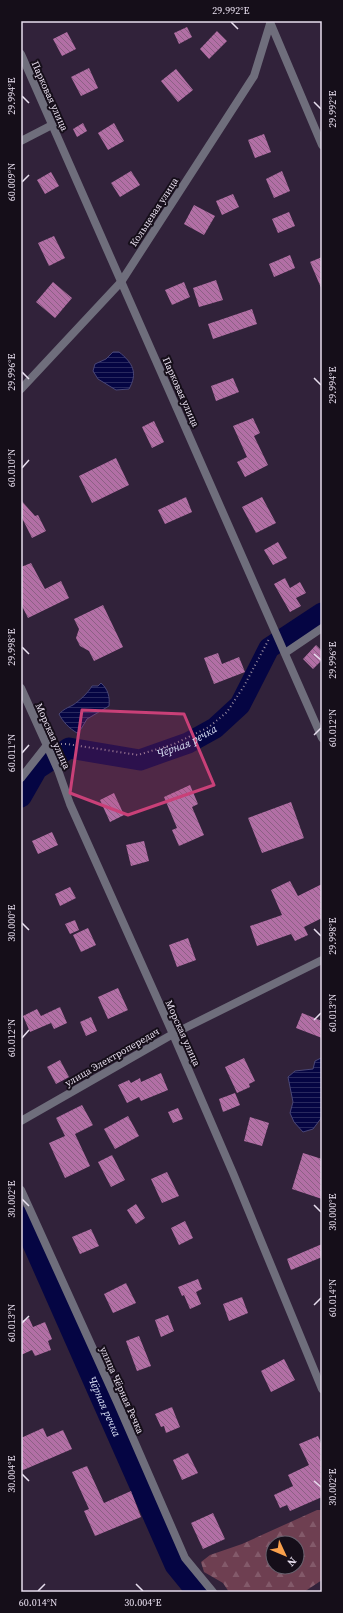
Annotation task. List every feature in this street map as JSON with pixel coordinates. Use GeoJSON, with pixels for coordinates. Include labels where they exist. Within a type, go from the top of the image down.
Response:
{"type":"FeatureCollection","features":[{"type":"Feature","properties":{"kind":"street"},"geometry":{"type":"LineString","coordinates":[[270,22],[322,145]]}},
{"type":"Feature","properties":{"kind":"street","name":"Кольцевая улица"},"geometry":{"type":"LineString","coordinates":[[21,389],[121,282],[254,76],[270,22]]}},
{"type":"Feature","properties":{"kind":"street","name":"Парковая улица"},"geometry":{"type":"LineString","coordinates":[[21,54],[322,738]]}},
{"type":"Feature","properties":{"kind":"street"},"geometry":{"type":"LineString","coordinates":[[21,141],[52,125]]}},
{"type":"Feature","properties":{"kind":"street"},"geometry":{"type":"LineString","coordinates":[[284,651],[322,628]]}},
{"type":"Feature","properties":{"kind":"street","name":"Морская улица"},"geometry":{"type":"LineString","coordinates":[[21,688],[58,770],[70,804],[233,1172],[322,1389]]}},
{"type":"Feature","properties":{"kind":"street"},"geometry":{"type":"LineString","coordinates":[[21,778],[48,747]]}},
{"type":"Feature","properties":{"kind":"street","name":"улица Электропередач"},"geometry":{"type":"LineString","coordinates":[[21,1121],[173,1034],[322,960]]}},
{"type":"Feature","properties":{"kind":"street","name":"улица Чёрная Речка"},"geometry":{"type":"LineString","coordinates":[[21,1190],[118,1404],[185,1558],[213,1592]]}},
{"type":"Feature","properties":{"kind":"path"},"geometry":{"type":"LineString","coordinates":[[48,747],[67,744],[138,755],[174,744],[202,730],[227,712],[244,686],[263,648],[275,631]]}},
{"type":"Feature","properties":{"kind":"highlighted area"},"geometry":{"type":"Polygon","coordinates":[[[82,710],[184,714],[214,785],[128,815],[70,793],[82,710]]]}},
{"type":"Feature","properties":{"kind":"green space"},"geometry":{"type":"Polygon","coordinates":[[[317,1510],[322,1510],[322,1580],[304,1592],[229,1592],[223,1583],[204,1572],[201,1562],[210,1555],[242,1544],[317,1510]]]}},
{"type":"Feature","properties":{"kind":"shaded area"},"geometry":{"type":"Polygon","coordinates":[[[113,352],[119,352],[131,364],[133,369],[133,378],[129,389],[116,390],[98,379],[93,371],[95,364],[106,359],[113,352]]]}},
{"type":"Feature","properties":{"kind":"shaded area"},"geometry":{"type":"Polygon","coordinates":[[[101,683],[108,693],[109,706],[87,719],[77,733],[66,725],[59,714],[81,699],[92,686],[98,686],[101,683]]]}},
{"type":"Feature","properties":{"kind":"shaded area"},"geometry":{"type":"Polygon","coordinates":[[[321,1058],[322,1117],[313,1129],[303,1132],[294,1122],[290,1113],[293,1102],[288,1077],[295,1071],[313,1069],[315,1061],[321,1058]]]}},
{"type":"Feature","properties":{"kind":"building"},"geometry":{"type":"Polygon","coordinates":[[[187,27],[192,37],[179,44],[174,33],[187,27]]]}},
{"type":"Feature","properties":{"kind":"building"},"geometry":{"type":"Polygon","coordinates":[[[217,31],[227,41],[209,59],[200,49],[217,31]]]}},
{"type":"Feature","properties":{"kind":"building"},"geometry":{"type":"Polygon","coordinates":[[[67,32],[76,49],[62,56],[53,39],[67,32]]]}},
{"type":"Feature","properties":{"kind":"building"},"geometry":{"type":"Polygon","coordinates":[[[89,68],[98,88],[81,96],[71,77],[89,68]]]}},
{"type":"Feature","properties":{"kind":"building"},"geometry":{"type":"Polygon","coordinates":[[[176,69],[193,90],[178,102],[161,81],[176,69]]]}},
{"type":"Feature","properties":{"kind":"building"},"geometry":{"type":"Polygon","coordinates":[[[83,123],[87,131],[77,137],[73,129],[83,123]]]}},
{"type":"Feature","properties":{"kind":"building"},"geometry":{"type":"Polygon","coordinates":[[[114,123],[124,141],[108,150],[98,133],[114,123]]]}},
{"type":"Feature","properties":{"kind":"building"},"geometry":{"type":"Polygon","coordinates":[[[264,134],[271,152],[255,158],[248,140],[264,134]]]}},
{"type":"Feature","properties":{"kind":"building"},"geometry":{"type":"Polygon","coordinates":[[[131,171],[140,185],[120,197],[111,183],[131,171]]]}},
{"type":"Feature","properties":{"kind":"building"},"geometry":{"type":"Polygon","coordinates":[[[282,171],[290,191],[274,198],[266,179],[282,171]]]}},
{"type":"Feature","properties":{"kind":"building"},"geometry":{"type":"Polygon","coordinates":[[[51,172],[59,186],[45,194],[37,180],[51,172]]]}},
{"type":"Feature","properties":{"kind":"building"},"geometry":{"type":"Polygon","coordinates":[[[233,194],[239,207],[222,215],[216,201],[233,194]]]}},
{"type":"Feature","properties":{"kind":"building"},"geometry":{"type":"Polygon","coordinates":[[[194,205],[215,216],[204,235],[184,224],[194,205]]]}},
{"type":"Feature","properties":{"kind":"building"},"geometry":{"type":"Polygon","coordinates":[[[289,212],[295,226],[278,233],[272,219],[289,212]]]}},
{"type":"Feature","properties":{"kind":"building"},"geometry":{"type":"Polygon","coordinates":[[[54,236],[65,258],[49,266],[38,243],[54,236]]]}},
{"type":"Feature","properties":{"kind":"building"},"geometry":{"type":"Polygon","coordinates":[[[290,255],[295,268],[274,277],[269,264],[290,255]]]}},
{"type":"Feature","properties":{"kind":"building"},"geometry":{"type":"Polygon","coordinates":[[[322,257],[322,290],[310,262],[322,257]]]}},
{"type":"Feature","properties":{"kind":"building"},"geometry":{"type":"Polygon","coordinates":[[[216,280],[223,300],[199,307],[193,288],[216,280]]]}},
{"type":"Feature","properties":{"kind":"building"},"geometry":{"type":"Polygon","coordinates":[[[53,282],[72,298],[55,318],[36,302],[53,282]]]}},
{"type":"Feature","properties":{"kind":"building"},"geometry":{"type":"Polygon","coordinates":[[[184,282],[190,297],[172,305],[165,290],[184,282]]]}},
{"type":"Feature","properties":{"kind":"building"},"geometry":{"type":"Polygon","coordinates":[[[252,309],[257,324],[213,339],[208,324],[252,309]]]}},
{"type":"Feature","properties":{"kind":"building"},"geometry":{"type":"Polygon","coordinates":[[[233,378],[239,392],[216,401],[211,386],[233,378]]]}},
{"type":"Feature","properties":{"kind":"building"},"geometry":{"type":"Polygon","coordinates":[[[253,418],[260,433],[254,436],[268,465],[245,477],[237,462],[247,457],[233,426],[253,418]]]}},
{"type":"Feature","properties":{"kind":"building"},"geometry":{"type":"Polygon","coordinates":[[[154,421],[164,442],[152,448],[142,427],[154,421]]]}},
{"type":"Feature","properties":{"kind":"building"},"geometry":{"type":"Polygon","coordinates":[[[116,458],[129,485],[92,503],[79,476],[116,458]]]}},
{"type":"Feature","properties":{"kind":"building"},"geometry":{"type":"Polygon","coordinates":[[[186,497],[192,512],[165,524],[158,510],[186,497]]]}},
{"type":"Feature","properties":{"kind":"building"},"geometry":{"type":"Polygon","coordinates":[[[262,497],[276,523],[256,533],[242,507],[262,497]]]}},
{"type":"Feature","properties":{"kind":"building"},"geometry":{"type":"Polygon","coordinates":[[[21,500],[35,516],[38,515],[46,531],[32,538],[21,516],[21,500]]]}},
{"type":"Feature","properties":{"kind":"building"},"geometry":{"type":"Polygon","coordinates":[[[278,542],[287,558],[273,565],[264,550],[278,542]]]}},
{"type":"Feature","properties":{"kind":"building"},"geometry":{"type":"Polygon","coordinates":[[[31,563],[45,589],[61,581],[69,598],[28,618],[21,604],[21,567],[31,563]]]}},
{"type":"Feature","properties":{"kind":"building"},"geometry":{"type":"Polygon","coordinates":[[[285,578],[290,588],[300,582],[306,593],[296,598],[301,606],[290,612],[274,584],[285,578]]]}},
{"type":"Feature","properties":{"kind":"building"},"geometry":{"type":"Polygon","coordinates":[[[103,605],[123,647],[94,661],[89,651],[80,646],[76,638],[79,629],[74,619],[103,605]]]}},
{"type":"Feature","properties":{"kind":"building"},"geometry":{"type":"Polygon","coordinates":[[[316,645],[322,651],[322,660],[313,669],[303,659],[316,645]]]}},
{"type":"Feature","properties":{"kind":"building"},"geometry":{"type":"Polygon","coordinates":[[[218,653],[222,664],[239,657],[245,672],[214,684],[204,658],[218,653]]]}},
{"type":"Feature","properties":{"kind":"building"},"geometry":{"type":"Polygon","coordinates":[[[190,785],[198,804],[192,807],[204,835],[179,846],[172,830],[177,828],[164,797],[190,785]]]}},
{"type":"Feature","properties":{"kind":"building"},"geometry":{"type":"Polygon","coordinates":[[[114,793],[124,815],[110,822],[100,800],[114,793]]]}},
{"type":"Feature","properties":{"kind":"building"},"geometry":{"type":"Polygon","coordinates":[[[291,802],[304,838],[262,853],[248,818],[291,802]]]}},
{"type":"Feature","properties":{"kind":"building"},"geometry":{"type":"Polygon","coordinates":[[[52,832],[58,845],[38,854],[32,841],[52,832]]]}},
{"type":"Feature","properties":{"kind":"building"},"geometry":{"type":"Polygon","coordinates":[[[144,841],[149,861],[131,866],[126,845],[144,841]]]}},
{"type":"Feature","properties":{"kind":"building"},"geometry":{"type":"Polygon","coordinates":[[[290,881],[298,896],[322,884],[322,918],[304,927],[308,935],[295,941],[291,934],[257,946],[250,926],[282,915],[271,890],[290,881]]]}},
{"type":"Feature","properties":{"kind":"building"},"geometry":{"type":"Polygon","coordinates":[[[70,887],[76,898],[60,906],[55,894],[70,887]]]}},
{"type":"Feature","properties":{"kind":"building"},"geometry":{"type":"Polygon","coordinates":[[[75,920],[79,930],[70,934],[65,924],[75,920]]]}},
{"type":"Feature","properties":{"kind":"building"},"geometry":{"type":"Polygon","coordinates":[[[88,928],[96,945],[81,952],[73,935],[88,928]]]}},
{"type":"Feature","properties":{"kind":"building"},"geometry":{"type":"Polygon","coordinates":[[[188,938],[196,960],[177,967],[169,945],[188,938]]]}},
{"type":"Feature","properties":{"kind":"building"},"geometry":{"type":"Polygon","coordinates":[[[118,988],[128,1010],[108,1019],[98,997],[118,988]]]}},
{"type":"Feature","properties":{"kind":"building"},"geometry":{"type":"Polygon","coordinates":[[[60,1007],[67,1023],[54,1029],[51,1023],[30,1032],[23,1016],[37,1009],[41,1016],[60,1007]]]}},
{"type":"Feature","properties":{"kind":"building"},"geometry":{"type":"Polygon","coordinates":[[[302,1013],[322,1021],[322,1038],[296,1028],[302,1013]]]}},
{"type":"Feature","properties":{"kind":"building"},"geometry":{"type":"Polygon","coordinates":[[[91,1017],[97,1031],[86,1036],[80,1022],[91,1017]]]}},
{"type":"Feature","properties":{"kind":"building"},"geometry":{"type":"Polygon","coordinates":[[[244,1058],[255,1081],[249,1084],[250,1087],[237,1093],[225,1067],[244,1058]]]}},
{"type":"Feature","properties":{"kind":"building"},"geometry":{"type":"Polygon","coordinates":[[[60,1060],[69,1077],[56,1084],[47,1067],[60,1060]]]}},
{"type":"Feature","properties":{"kind":"building"},"geometry":{"type":"Polygon","coordinates":[[[161,1073],[168,1090],[141,1101],[139,1097],[127,1103],[118,1085],[129,1080],[131,1083],[140,1078],[141,1082],[161,1073]]]}},
{"type":"Feature","properties":{"kind":"building"},"geometry":{"type":"Polygon","coordinates":[[[235,1093],[240,1105],[223,1112],[219,1099],[235,1093]]]}},
{"type":"Feature","properties":{"kind":"building"},"geometry":{"type":"Polygon","coordinates":[[[82,1105],[93,1125],[75,1134],[90,1166],[65,1178],[49,1143],[65,1136],[56,1118],[82,1105]]]}},
{"type":"Feature","properties":{"kind":"building"},"geometry":{"type":"Polygon","coordinates":[[[178,1108],[183,1119],[173,1123],[168,1112],[178,1108]]]}},
{"type":"Feature","properties":{"kind":"building"},"geometry":{"type":"Polygon","coordinates":[[[128,1116],[139,1136],[115,1149],[104,1129],[128,1116]]]}},
{"type":"Feature","properties":{"kind":"building"},"geometry":{"type":"Polygon","coordinates":[[[250,1117],[269,1123],[262,1146],[244,1141],[250,1117]]]}},
{"type":"Feature","properties":{"kind":"building"},"geometry":{"type":"Polygon","coordinates":[[[303,1153],[322,1159],[322,1199],[292,1189],[303,1153]]]}},
{"type":"Feature","properties":{"kind":"building"},"geometry":{"type":"Polygon","coordinates":[[[112,1155],[125,1180],[111,1187],[98,1162],[112,1155]]]}},
{"type":"Feature","properties":{"kind":"building"},"geometry":{"type":"Polygon","coordinates":[[[167,1172],[179,1196],[162,1203],[151,1179],[167,1172]]]}},
{"type":"Feature","properties":{"kind":"building"},"geometry":{"type":"Polygon","coordinates":[[[136,1204],[145,1218],[136,1224],[127,1210],[136,1204]]]}},
{"type":"Feature","properties":{"kind":"building"},"geometry":{"type":"Polygon","coordinates":[[[185,1221],[193,1238],[179,1245],[171,1228],[185,1221]]]}},
{"type":"Feature","properties":{"kind":"building"},"geometry":{"type":"Polygon","coordinates":[[[91,1229],[99,1246],[80,1254],[72,1237],[91,1229]]]}},
{"type":"Feature","properties":{"kind":"building"},"geometry":{"type":"Polygon","coordinates":[[[322,1244],[322,1257],[291,1270],[287,1259],[322,1244]]]}},
{"type":"Feature","properties":{"kind":"building"},"geometry":{"type":"Polygon","coordinates":[[[198,1279],[202,1289],[196,1292],[201,1304],[190,1309],[184,1295],[182,1296],[178,1287],[198,1279]]]}},
{"type":"Feature","properties":{"kind":"building"},"geometry":{"type":"Polygon","coordinates":[[[126,1283],[136,1303],[113,1313],[104,1294],[126,1283]]]}},
{"type":"Feature","properties":{"kind":"building"},"geometry":{"type":"Polygon","coordinates":[[[242,1297],[248,1313],[229,1321],[223,1304],[242,1297]]]}},
{"type":"Feature","properties":{"kind":"building"},"geometry":{"type":"Polygon","coordinates":[[[168,1315],[174,1331],[161,1337],[155,1320],[168,1315]]]}},
{"type":"Feature","properties":{"kind":"building"},"geometry":{"type":"Polygon","coordinates":[[[29,1318],[33,1327],[45,1322],[52,1339],[48,1341],[51,1350],[35,1356],[32,1350],[21,1355],[21,1321],[29,1318]]]}},
{"type":"Feature","properties":{"kind":"building"},"geometry":{"type":"Polygon","coordinates":[[[139,1336],[151,1366],[137,1371],[126,1341],[139,1336]]]}},
{"type":"Feature","properties":{"kind":"building"},"geometry":{"type":"Polygon","coordinates":[[[284,1359],[295,1380],[271,1392],[261,1371],[284,1359]]]}},
{"type":"Feature","properties":{"kind":"building"},"geometry":{"type":"Polygon","coordinates":[[[172,1407],[180,1427],[166,1433],[164,1426],[161,1427],[155,1414],[172,1407]]]}},
{"type":"Feature","properties":{"kind":"building"},"geometry":{"type":"Polygon","coordinates":[[[43,1428],[47,1437],[63,1430],[72,1449],[21,1471],[21,1438],[43,1428]]]}},
{"type":"Feature","properties":{"kind":"building"},"geometry":{"type":"Polygon","coordinates":[[[318,1436],[322,1445],[322,1497],[290,1511],[287,1505],[280,1508],[274,1495],[293,1486],[288,1475],[309,1465],[299,1444],[318,1436]]]}},
{"type":"Feature","properties":{"kind":"building"},"geometry":{"type":"Polygon","coordinates":[[[188,1453],[198,1473],[182,1480],[173,1460],[188,1453]]]}},
{"type":"Feature","properties":{"kind":"building"},"geometry":{"type":"Polygon","coordinates":[[[87,1466],[104,1503],[131,1491],[141,1517],[95,1536],[84,1511],[89,1509],[72,1472],[87,1466]]]}},
{"type":"Feature","properties":{"kind":"building"},"geometry":{"type":"Polygon","coordinates":[[[213,1513],[225,1539],[203,1549],[191,1523],[213,1513]]]}},
{"type":"Feature","properties":{"kind":"waterway","name":"Чёрная речка"},"geometry":{"type":"LineString","coordinates":[[21,797],[37,769],[69,748],[140,760],[188,743],[215,728],[240,705],[269,648],[322,613]]}},
{"type":"Feature","properties":{"kind":"waterway","name":"Чёрная речка"},"geometry":{"type":"LineString","coordinates":[[21,1217],[175,1565],[197,1592]]}}]}
